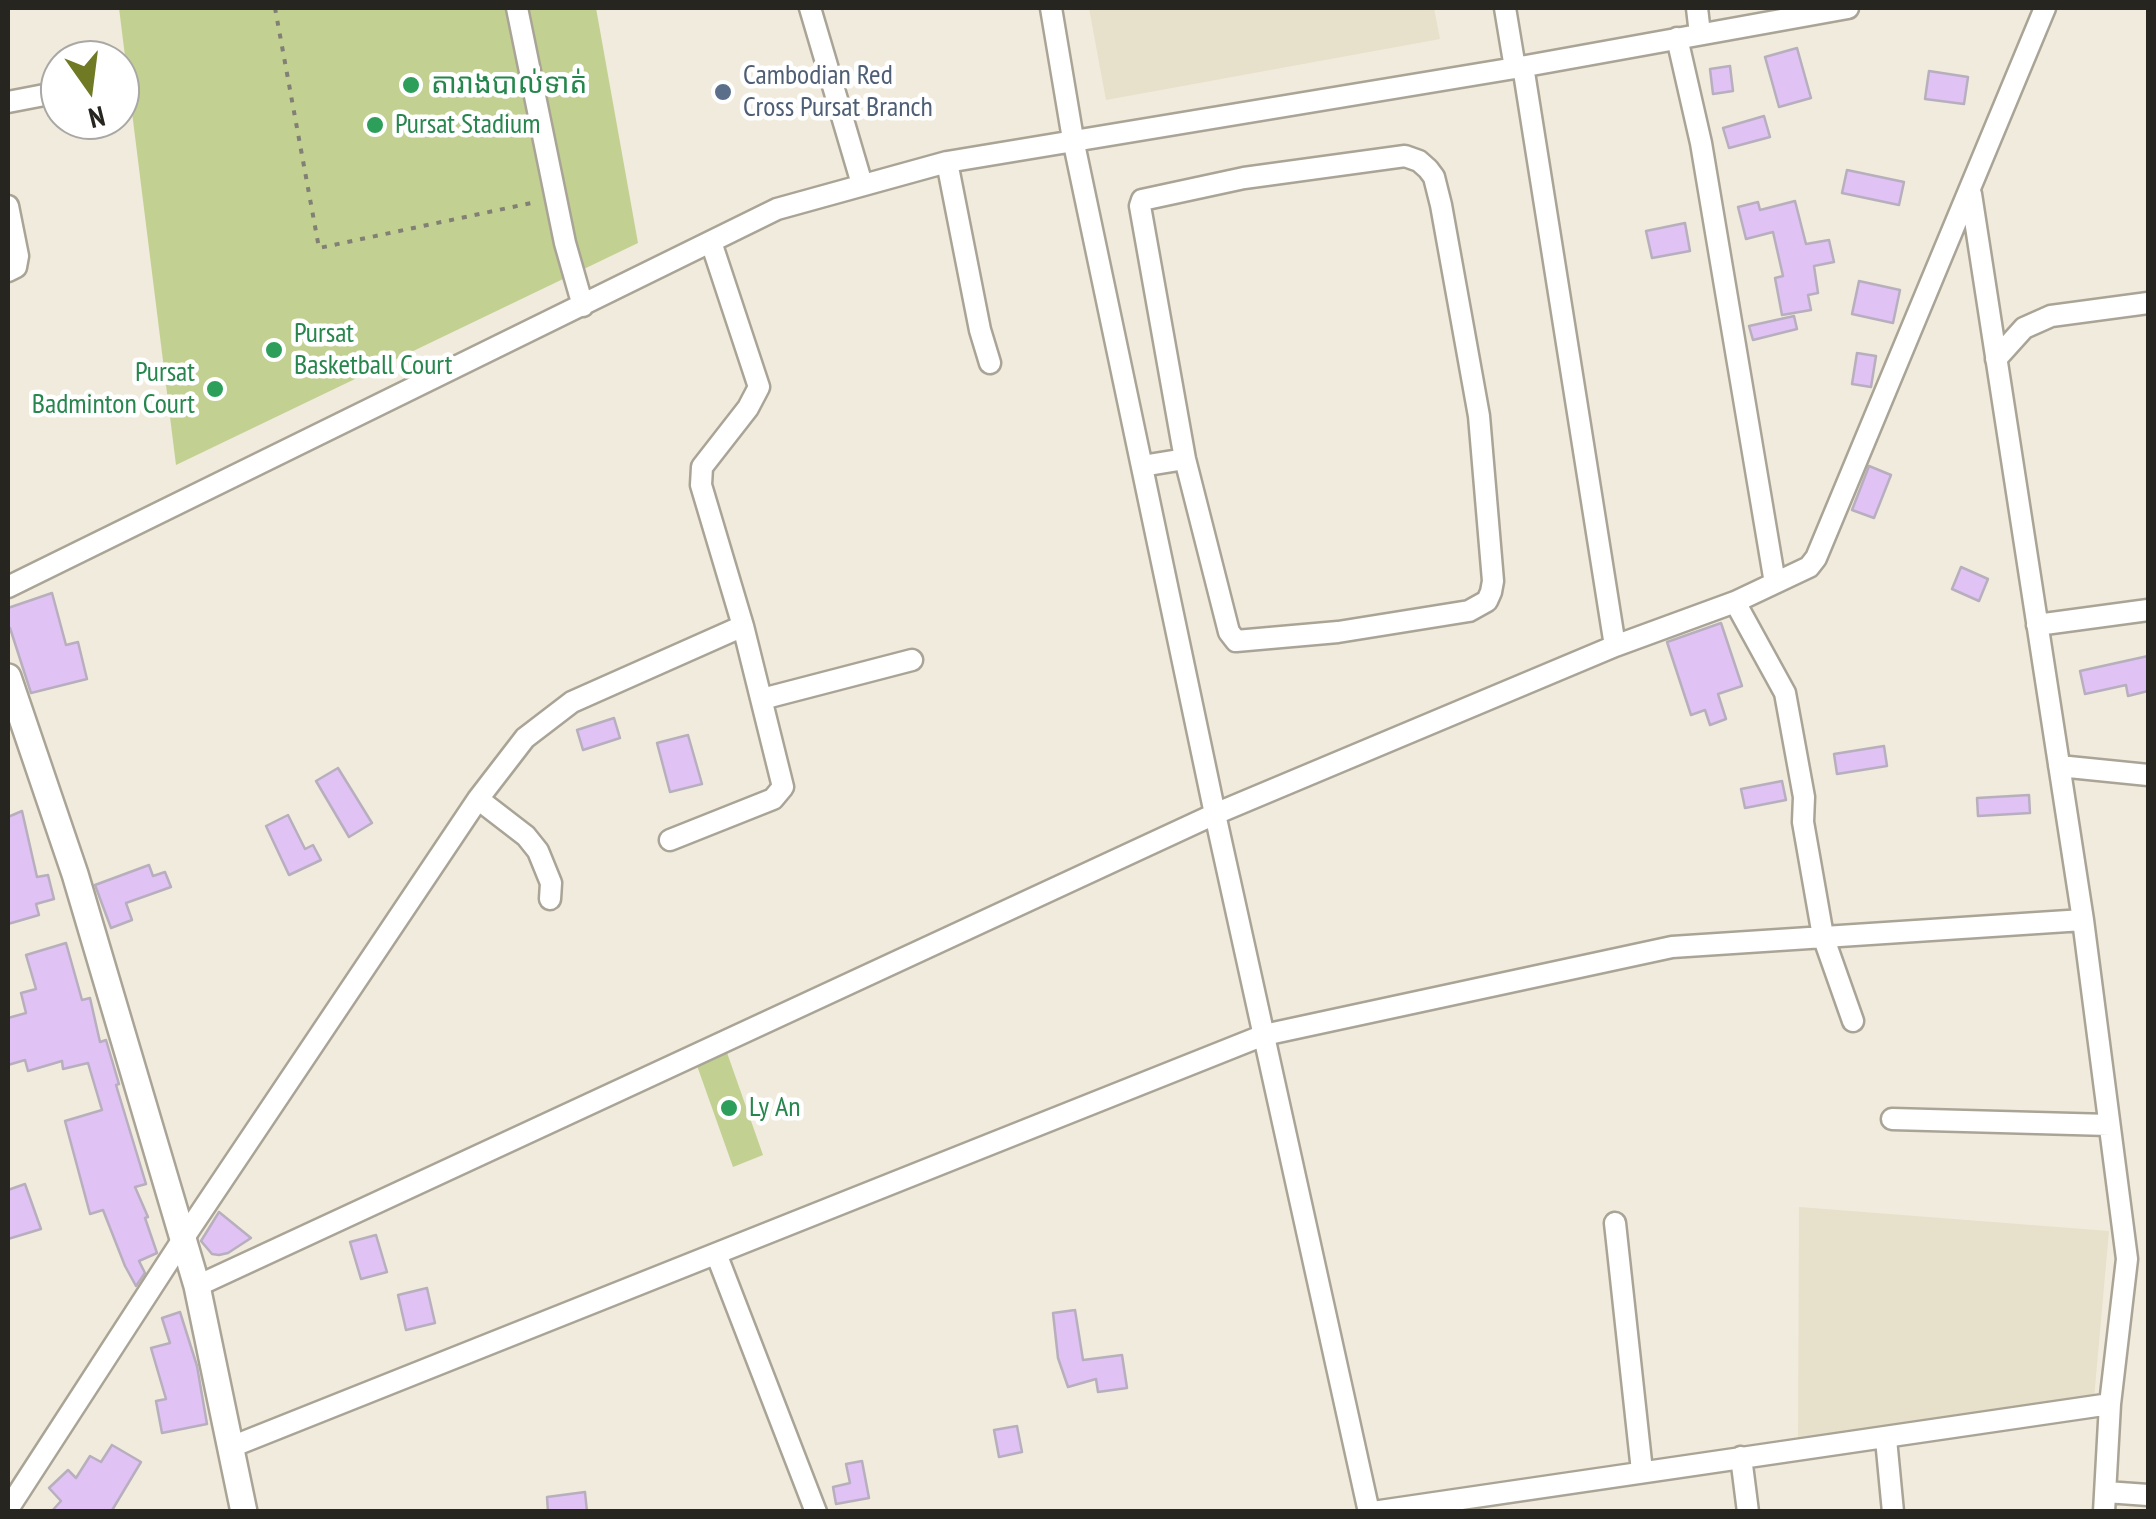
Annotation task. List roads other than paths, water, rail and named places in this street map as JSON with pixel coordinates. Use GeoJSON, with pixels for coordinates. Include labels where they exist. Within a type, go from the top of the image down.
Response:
{"type":"FeatureCollection","features":[{"type":"Feature","properties":{"kind":"main road"},"geometry":{"type":"LineString","coordinates":[[8,677],[75,874],[183,1239],[244,1512]]}},
{"type":"Feature","properties":{"kind":"street"},"geometry":{"type":"LineString","coordinates":[[517,8],[555,198],[583,306]]}},
{"type":"Feature","properties":{"kind":"street"},"geometry":{"type":"LineString","coordinates":[[810,8],[862,184]]}},
{"type":"Feature","properties":{"kind":"street"},"geometry":{"type":"LineString","coordinates":[[1051,8],[1072,139],[1215,814],[1371,1512],[2110,1404]]}},
{"type":"Feature","properties":{"kind":"street"},"geometry":{"type":"LineString","coordinates":[[1506,8],[1615,646]]}},
{"type":"Feature","properties":{"kind":"street"},"geometry":{"type":"LineString","coordinates":[[1697,8],[1700,34]]}},
{"type":"Feature","properties":{"kind":"street"},"geometry":{"type":"LineString","coordinates":[[8,588],[777,210],[947,162],[1848,8]]}},
{"type":"Feature","properties":{"kind":"street"},"geometry":{"type":"LineString","coordinates":[[196,1286],[1215,814],[1615,646],[1735,602],[1809,567],[2045,8]]}},
{"type":"Feature","properties":{"kind":"street"},"geometry":{"type":"LineString","coordinates":[[1677,38],[1701,143],[1776,583]]}},
{"type":"Feature","properties":{"kind":"street"},"geometry":{"type":"LineString","coordinates":[[8,102],[40,96]]}},
{"type":"Feature","properties":{"kind":"street"},"geometry":{"type":"LineString","coordinates":[[1405,156],[1418,161],[1434,177],[1442,205],[1479,416],[1494,581],[1487,602],[1469,611],[1394,623],[1236,641],[1229,632],[1185,459],[1142,200],[1244,178],[1405,156]]}},
{"type":"Feature","properties":{"kind":"street"},"geometry":{"type":"LineString","coordinates":[[947,162],[990,364]]}},
{"type":"Feature","properties":{"kind":"street"},"geometry":{"type":"LineString","coordinates":[[1970,192],[2083,920],[2127,1258],[2110,1404],[2105,1502],[2148,1495]]}},
{"type":"Feature","properties":{"kind":"street"},"geometry":{"type":"LineString","coordinates":[[8,206],[18,256],[16,267],[8,271]]}},
{"type":"Feature","properties":{"kind":"street"},"geometry":{"type":"LineString","coordinates":[[670,840],[773,798],[783,787],[743,626],[700,485],[702,467],[748,408],[759,387],[711,242]]}},
{"type":"Feature","properties":{"kind":"street"},"geometry":{"type":"LineString","coordinates":[[1996,358],[2024,328],[2051,316],[2148,302]]}},
{"type":"Feature","properties":{"kind":"street"},"geometry":{"type":"LineString","coordinates":[[1142,466],[1185,459]]}},
{"type":"Feature","properties":{"kind":"street"},"geometry":{"type":"LineString","coordinates":[[1735,602],[1785,693],[1823,936],[1852,1021]]}},
{"type":"Feature","properties":{"kind":"street"},"geometry":{"type":"LineString","coordinates":[[2037,626],[2148,610]]}},
{"type":"Feature","properties":{"kind":"street"},"geometry":{"type":"LineString","coordinates":[[8,1510],[183,1239],[478,799],[525,738],[572,702],[743,626]]}},
{"type":"Feature","properties":{"kind":"street"},"geometry":{"type":"LineString","coordinates":[[762,699],[912,660]]}},
{"type":"Feature","properties":{"kind":"street"},"geometry":{"type":"LineString","coordinates":[[2059,766],[2148,774]]}},
{"type":"Feature","properties":{"kind":"street"},"geometry":{"type":"LineString","coordinates":[[478,799],[526,836],[538,851],[550,883],[550,898]]}},
{"type":"Feature","properties":{"kind":"street"},"geometry":{"type":"LineString","coordinates":[[231,1448],[1264,1035],[1672,947],[2083,920]]}},
{"type":"Feature","properties":{"kind":"street"},"geometry":{"type":"LineString","coordinates":[[1892,1119],[2110,1125]]}},
{"type":"Feature","properties":{"kind":"street"},"geometry":{"type":"LineString","coordinates":[[1615,1223],[1642,1471]]}},
{"type":"Feature","properties":{"kind":"street"},"geometry":{"type":"LineString","coordinates":[[717,1256],[816,1512]]}},
{"type":"Feature","properties":{"kind":"street"},"geometry":{"type":"LineString","coordinates":[[1886,1439],[1893,1512]]}},
{"type":"Feature","properties":{"kind":"street"},"geometry":{"type":"LineString","coordinates":[[1741,1457],[1748,1512]]}},
{"type":"Feature","properties":{"kind":"place","name":"តារាងបាល់ទាត់"},"geometry":{"type":"Point","coordinates":[411,85]}},
{"type":"Feature","properties":{"kind":"place","name":"Cambodian Red Cross Pursat Branch"},"geometry":{"type":"Point","coordinates":[723,92]}},
{"type":"Feature","properties":{"kind":"place","name":"Pursat Stadium"},"geometry":{"type":"Point","coordinates":[375,125]}},
{"type":"Feature","properties":{"kind":"place","name":"Pursat Basketball Court"},"geometry":{"type":"Point","coordinates":[274,350]}},
{"type":"Feature","properties":{"kind":"place","name":"Pursat Badminton Court"},"geometry":{"type":"Point","coordinates":[215,389]}},
{"type":"Feature","properties":{"kind":"place","name":"Ly An"},"geometry":{"type":"Point","coordinates":[729,1108]}}]}
